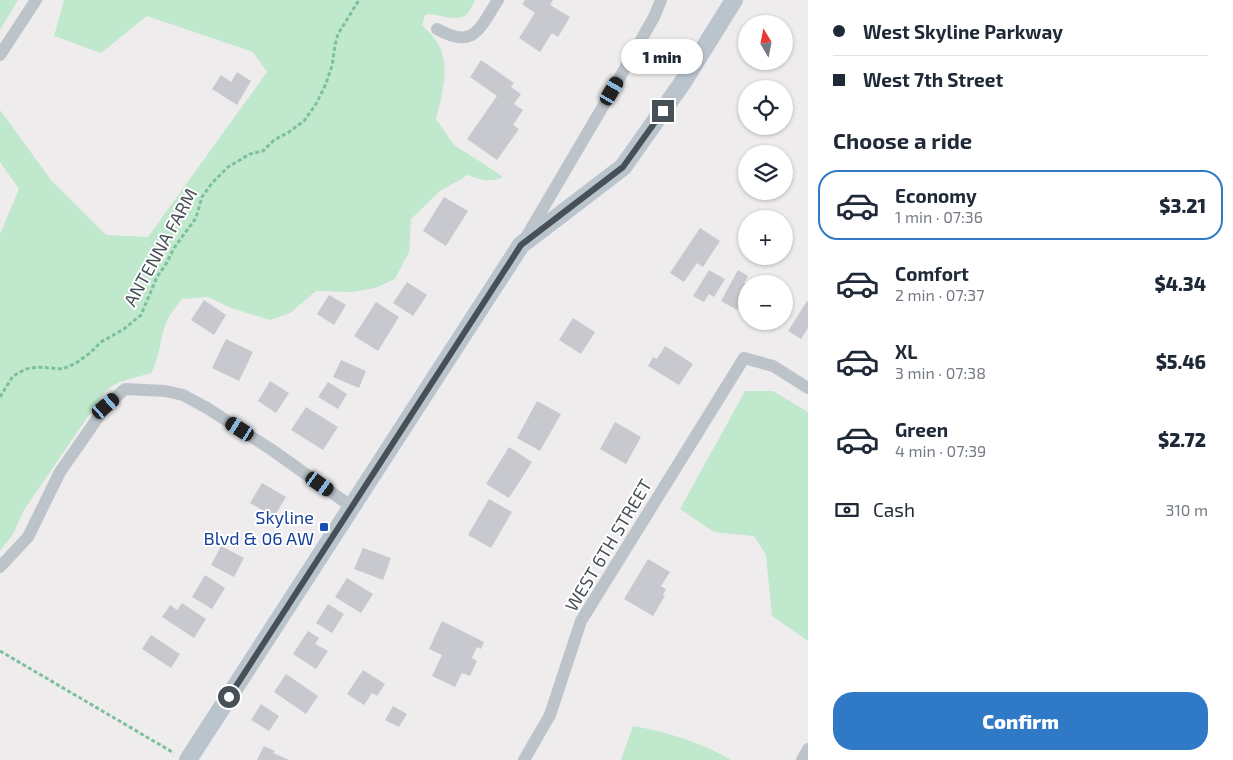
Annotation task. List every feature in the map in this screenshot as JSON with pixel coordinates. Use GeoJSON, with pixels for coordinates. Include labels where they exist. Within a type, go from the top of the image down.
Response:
{"type":"FeatureCollection","features":[{"type":"Feature","properties":{"kind":"street"},"geometry":{"type":"LineString","coordinates":[[0,55],[36,0]]}},
{"type":"Feature","properties":{"kind":"street"},"geometry":{"type":"LineString","coordinates":[[437,29],[457,38],[469,37],[476,33],[498,0]]}},
{"type":"Feature","properties":{"kind":"street"},"geometry":{"type":"LineString","coordinates":[[183,758],[352,507],[521,245],[612,91],[654,18],[662,0]]}},
{"type":"Feature","properties":{"kind":"street"},"geometry":{"type":"LineString","coordinates":[[521,245],[623,167],[683,82],[734,0]]}},
{"type":"Feature","properties":{"kind":"street","name":"WEST 6TH STREET"},"geometry":{"type":"LineString","coordinates":[[524,760],[550,715],[581,621],[744,358],[773,366],[808,388]]}},
{"type":"Feature","properties":{"kind":"street"},"geometry":{"type":"LineString","coordinates":[[0,567],[28,537],[60,472],[106,406],[125,389],[165,391],[183,395],[207,408],[272,450],[352,507]]}},
{"type":"Feature","properties":{"kind":"street"},"geometry":{"type":"LineString","coordinates":[[802,760],[808,749]]}},
{"type":"Feature","properties":{"kind":"path","name":"ANTENNA FARM"},"geometry":{"type":"LineString","coordinates":[[0,397],[13,376],[26,369],[37,367],[63,369],[76,363],[101,342],[124,329],[141,314],[157,277],[174,248],[196,218],[202,197],[212,183],[228,167],[250,154],[263,151],[274,140],[304,121],[312,110],[326,86],[338,34],[359,0]]}},
{"type":"Feature","properties":{"kind":"path"},"geometry":{"type":"LineString","coordinates":[[0,651],[183,758]]}},
{"type":"Feature","properties":{"kind":"green space"},"geometry":{"type":"Polygon","coordinates":[[[0,0],[18,0],[0,30],[0,0]]]}},
{"type":"Feature","properties":{"kind":"green space"},"geometry":{"type":"Polygon","coordinates":[[[64,0],[475,0],[468,13],[462,17],[452,18],[425,15],[422,25],[434,37],[443,58],[443,89],[436,119],[454,145],[503,177],[486,180],[468,175],[440,191],[411,219],[409,252],[395,279],[375,288],[353,292],[316,291],[290,313],[270,320],[231,308],[208,297],[182,299],[165,326],[157,360],[151,373],[119,382],[106,390],[24,510],[13,534],[0,551],[0,234],[19,189],[0,162],[0,110],[51,180],[106,235],[148,237],[267,72],[253,52],[147,16],[101,53],[54,36],[64,0]]]}},
{"type":"Feature","properties":{"kind":"green space"},"geometry":{"type":"Polygon","coordinates":[[[745,391],[773,391],[808,412],[808,641],[772,616],[766,555],[754,536],[714,532],[680,509],[745,391]]]}},
{"type":"Feature","properties":{"kind":"green space"},"geometry":{"type":"Polygon","coordinates":[[[633,726],[659,731],[684,739],[708,748],[731,760],[621,760],[633,726]]]}},
{"type":"Feature","properties":{"kind":"building"},"geometry":{"type":"Polygon","coordinates":[[[525,0],[553,0],[550,5],[570,17],[558,37],[552,33],[540,52],[519,38],[535,13],[522,4],[525,0]]]}},
{"type":"Feature","properties":{"kind":"building"},"geometry":{"type":"Polygon","coordinates":[[[481,60],[514,83],[511,87],[521,94],[514,104],[523,110],[513,125],[519,129],[497,160],[467,139],[497,96],[470,77],[481,60]]]}},
{"type":"Feature","properties":{"kind":"building"},"geometry":{"type":"Polygon","coordinates":[[[237,72],[251,81],[237,105],[212,89],[221,75],[231,82],[237,72]]]}},
{"type":"Feature","properties":{"kind":"building"},"geometry":{"type":"Polygon","coordinates":[[[444,197],[468,211],[446,246],[423,231],[444,197]]]}},
{"type":"Feature","properties":{"kind":"building"},"geometry":{"type":"Polygon","coordinates":[[[700,228],[720,241],[703,267],[697,263],[684,282],[670,273],[700,228]]]}},
{"type":"Feature","properties":{"kind":"building"},"geometry":{"type":"Polygon","coordinates":[[[709,270],[725,279],[714,297],[709,294],[704,302],[693,296],[709,270]]]}},
{"type":"Feature","properties":{"kind":"building"},"geometry":{"type":"Polygon","coordinates":[[[738,270],[746,275],[738,275],[737,310],[721,301],[738,270]]]}},
{"type":"Feature","properties":{"kind":"building"},"geometry":{"type":"Polygon","coordinates":[[[407,282],[427,295],[413,316],[393,303],[407,282]]]}},
{"type":"Feature","properties":{"kind":"building"},"geometry":{"type":"Polygon","coordinates":[[[329,295],[346,305],[334,325],[317,314],[329,295]]]}},
{"type":"Feature","properties":{"kind":"building"},"geometry":{"type":"Polygon","coordinates":[[[204,300],[226,315],[214,335],[191,320],[204,300]]]}},
{"type":"Feature","properties":{"kind":"building"},"geometry":{"type":"Polygon","coordinates":[[[807,301],[808,328],[801,339],[788,331],[793,330],[793,323],[807,301]]]}},
{"type":"Feature","properties":{"kind":"building"},"geometry":{"type":"Polygon","coordinates":[[[376,302],[399,317],[378,351],[354,336],[376,302]]]}},
{"type":"Feature","properties":{"kind":"building"},"geometry":{"type":"Polygon","coordinates":[[[573,318],[595,332],[581,354],[559,340],[573,318]]]}},
{"type":"Feature","properties":{"kind":"building"},"geometry":{"type":"Polygon","coordinates":[[[226,339],[253,352],[239,381],[212,368],[226,339]]]}},
{"type":"Feature","properties":{"kind":"building"},"geometry":{"type":"Polygon","coordinates":[[[665,346],[693,364],[679,385],[648,366],[653,357],[657,359],[665,346]]]}},
{"type":"Feature","properties":{"kind":"building"},"geometry":{"type":"Polygon","coordinates":[[[341,360],[366,371],[359,388],[333,377],[341,360]]]}},
{"type":"Feature","properties":{"kind":"building"},"geometry":{"type":"Polygon","coordinates":[[[270,381],[289,393],[276,413],[258,401],[270,381]]]}},
{"type":"Feature","properties":{"kind":"building"},"geometry":{"type":"Polygon","coordinates":[[[328,382],[347,394],[338,409],[318,397],[328,382]]]}},
{"type":"Feature","properties":{"kind":"building"},"geometry":{"type":"Polygon","coordinates":[[[537,401],[561,414],[540,451],[517,438],[537,401]]]}},
{"type":"Feature","properties":{"kind":"building"},"geometry":{"type":"Polygon","coordinates":[[[306,407],[338,427],[323,450],[291,430],[306,407]]]}},
{"type":"Feature","properties":{"kind":"building"},"geometry":{"type":"Polygon","coordinates":[[[615,422],[641,437],[626,464],[600,449],[615,422]]]}},
{"type":"Feature","properties":{"kind":"building"},"geometry":{"type":"Polygon","coordinates":[[[509,447],[532,462],[509,498],[486,484],[509,447]]]}},
{"type":"Feature","properties":{"kind":"building"},"geometry":{"type":"Polygon","coordinates":[[[262,483],[286,497],[274,517],[250,503],[262,483]]]}},
{"type":"Feature","properties":{"kind":"building"},"geometry":{"type":"Polygon","coordinates":[[[489,499],[512,512],[491,548],[468,535],[489,499]]]}},
{"type":"Feature","properties":{"kind":"building"},"geometry":{"type":"Polygon","coordinates":[[[221,546],[244,558],[234,577],[211,565],[221,546]]]}},
{"type":"Feature","properties":{"kind":"building"},"geometry":{"type":"Polygon","coordinates":[[[363,548],[391,558],[383,580],[354,569],[363,548]]]}},
{"type":"Feature","properties":{"kind":"building"},"geometry":{"type":"Polygon","coordinates":[[[648,559],[670,572],[661,586],[666,589],[663,595],[665,596],[653,616],[624,599],[648,559]]]}},
{"type":"Feature","properties":{"kind":"building"},"geometry":{"type":"Polygon","coordinates":[[[205,575],[225,588],[212,609],[192,597],[205,575]]]}},
{"type":"Feature","properties":{"kind":"building"},"geometry":{"type":"Polygon","coordinates":[[[347,578],[373,594],[361,613],[335,597],[347,578]]]}},
{"type":"Feature","properties":{"kind":"building"},"geometry":{"type":"Polygon","coordinates":[[[182,603],[206,619],[194,638],[162,617],[170,605],[177,610],[182,603]]]}},
{"type":"Feature","properties":{"kind":"building"},"geometry":{"type":"Polygon","coordinates":[[[328,604],[344,614],[332,633],[316,623],[328,604]]]}},
{"type":"Feature","properties":{"kind":"building"},"geometry":{"type":"Polygon","coordinates":[[[442,621],[484,642],[481,649],[477,647],[472,658],[477,661],[470,676],[462,673],[455,687],[432,676],[442,655],[429,649],[442,621]]]}},
{"type":"Feature","properties":{"kind":"building"},"geometry":{"type":"Polygon","coordinates":[[[308,631],[319,638],[315,644],[328,651],[316,669],[293,654],[308,631]]]}},
{"type":"Feature","properties":{"kind":"building"},"geometry":{"type":"Polygon","coordinates":[[[151,635],[180,654],[171,668],[142,649],[151,635]]]}},
{"type":"Feature","properties":{"kind":"building"},"geometry":{"type":"Polygon","coordinates":[[[363,670],[385,684],[377,696],[372,693],[364,705],[347,694],[363,670]]]}},
{"type":"Feature","properties":{"kind":"building"},"geometry":{"type":"Polygon","coordinates":[[[286,674],[318,696],[306,714],[274,692],[286,674]]]}},
{"type":"Feature","properties":{"kind":"building"},"geometry":{"type":"Polygon","coordinates":[[[261,704],[279,716],[269,731],[251,720],[261,704]]]}},
{"type":"Feature","properties":{"kind":"building"},"geometry":{"type":"Polygon","coordinates":[[[393,706],[407,714],[399,727],[385,720],[393,706]]]}},
{"type":"Feature","properties":{"kind":"building"},"geometry":{"type":"Polygon","coordinates":[[[264,746],[275,751],[273,753],[289,760],[257,760],[264,746]]]}},
{"type":"Feature","properties":{"kind":"place","name":"Skyline Blvd & 06 AW"},"geometry":{"type":"Point","coordinates":[324,527]}},
{"type":"Feature","properties":{"kind":"route"},"geometry":{"type":"LineString","coordinates":[[229,697],[521,245],[623,167],[663,111]]}}]}
